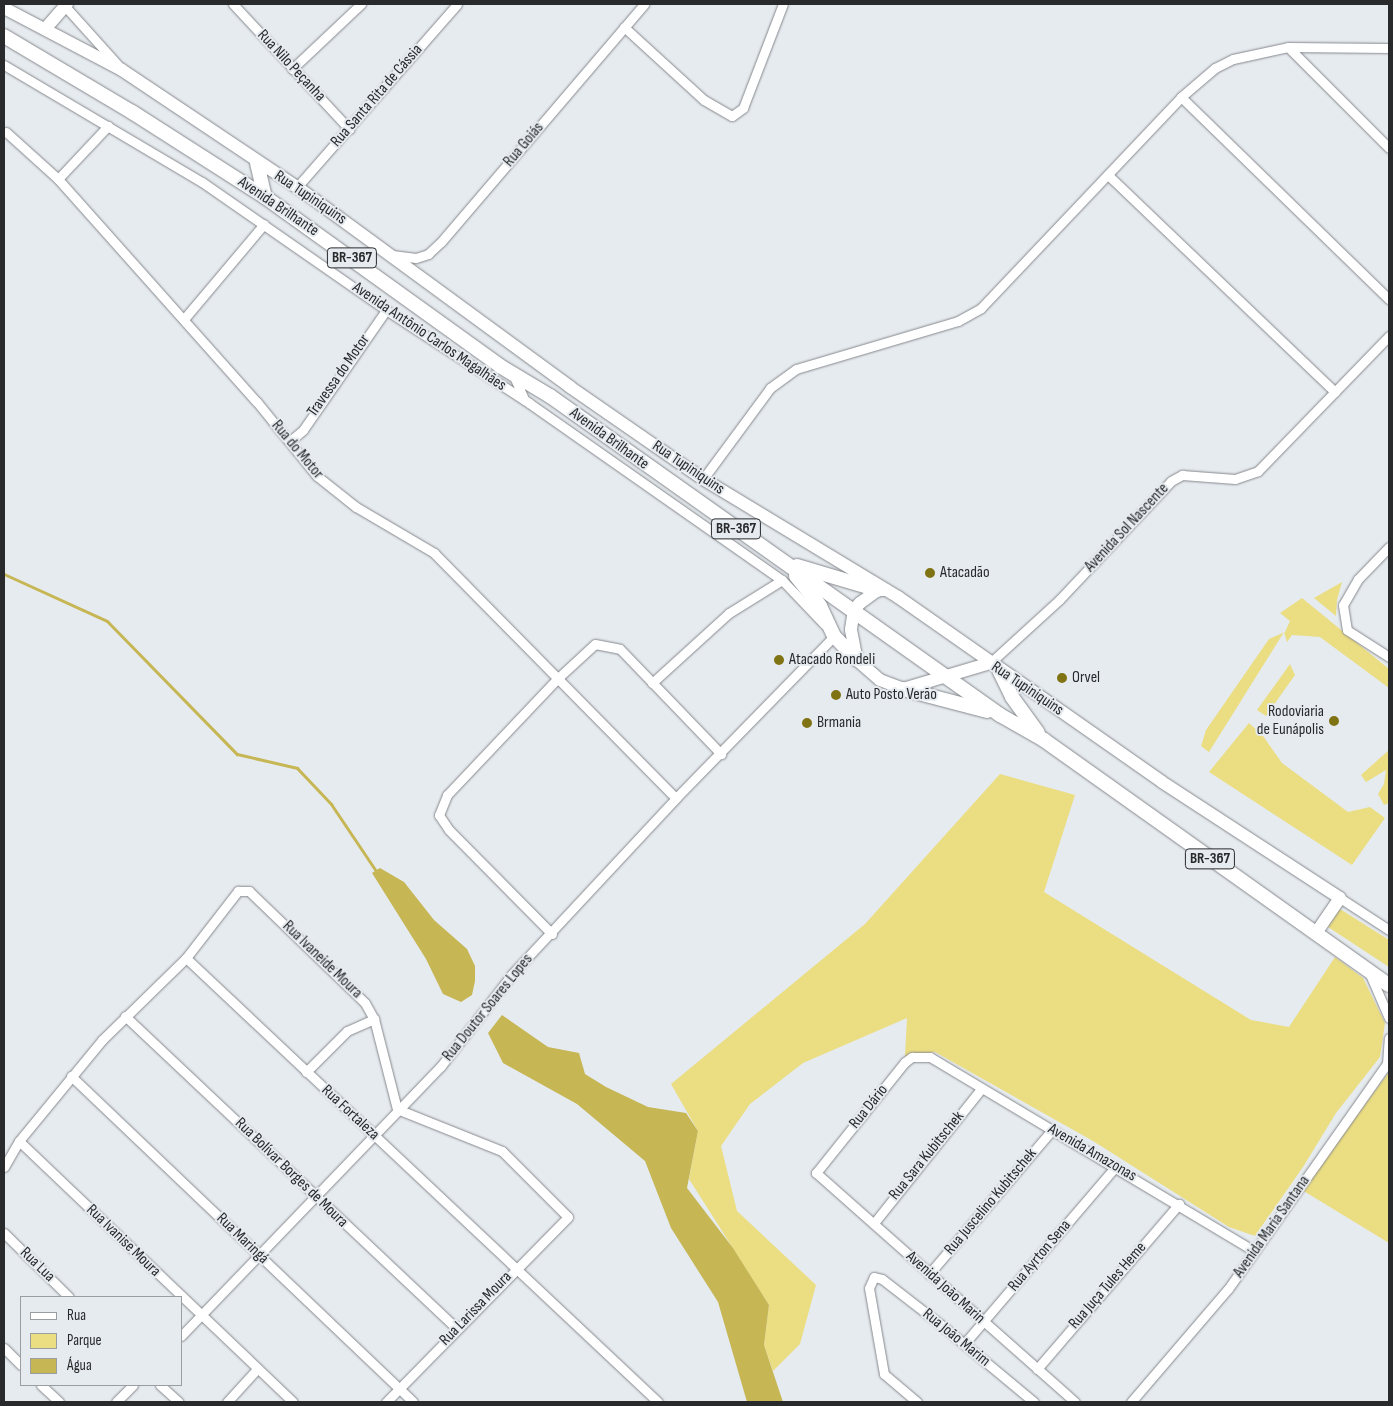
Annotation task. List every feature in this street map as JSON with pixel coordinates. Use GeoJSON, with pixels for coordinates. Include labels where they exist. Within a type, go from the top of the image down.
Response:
{"type":"FeatureCollection","features":[{"type":"Feature","properties":{"kind":"main road","name":"Avenida Brilhante"},"geometry":{"type":"LineString","coordinates":[[4,36],[140,117],[265,198],[500,366],[511,370],[784,562]]}},
{"type":"Feature","properties":{"kind":"main road"},"geometry":{"type":"LineString","coordinates":[[257,163],[265,198]]}},
{"type":"Feature","properties":{"kind":"main road"},"geometry":{"type":"LineString","coordinates":[[784,562],[882,590]]}},
{"type":"Feature","properties":{"kind":"main road"},"geometry":{"type":"LineString","coordinates":[[784,562],[820,606],[833,636],[857,660]]}},
{"type":"Feature","properties":{"kind":"main road","name":"BR-367"},"geometry":{"type":"LineString","coordinates":[[784,562],[1000,715],[1044,740],[1381,978]]}},
{"type":"Feature","properties":{"kind":"main road"},"geometry":{"type":"LineString","coordinates":[[994,667],[1016,703],[1044,740]]}},
{"type":"Feature","properties":{"kind":"main road"},"geometry":{"type":"LineString","coordinates":[[904,689],[1000,715]]}},
{"type":"Feature","properties":{"kind":"street","name":"Rua Nilo Peçanha"},"geometry":{"type":"LineString","coordinates":[[233,4],[349,129]]}},
{"type":"Feature","properties":{"kind":"street"},"geometry":{"type":"LineString","coordinates":[[292,68],[361,4]]}},
{"type":"Feature","properties":{"kind":"street","name":"Rua Santa Rita de Cássia"},"geometry":{"type":"LineString","coordinates":[[297,187],[457,4]]}},
{"type":"Feature","properties":{"kind":"street","name":"Rua Goiás"},"geometry":{"type":"LineString","coordinates":[[390,254],[416,258],[428,254],[441,242],[644,4]]}},
{"type":"Feature","properties":{"kind":"street"},"geometry":{"type":"LineString","coordinates":[[624,27],[704,100],[732,116],[740,112],[783,4]]}},
{"type":"Feature","properties":{"kind":"street"},"geometry":{"type":"LineString","coordinates":[[46,28],[65,5]]}},
{"type":"Feature","properties":{"kind":"street","name":"Rua Tupiniquins"},"geometry":{"type":"LineString","coordinates":[[65,5],[122,70],[257,163],[297,187],[570,387],[703,479],[882,590],[1162,782],[1340,898]]}},
{"type":"Feature","properties":{"kind":"street"},"geometry":{"type":"LineString","coordinates":[[4,8],[46,28],[122,70]]}},
{"type":"Feature","properties":{"kind":"street"},"geometry":{"type":"LineString","coordinates":[[703,479],[770,388],[796,369],[958,321],[981,308],[1181,97],[1216,68],[1233,59],[1288,47],[1389,48]]}},
{"type":"Feature","properties":{"kind":"street"},"geometry":{"type":"LineString","coordinates":[[1288,47],[1389,148]]}},
{"type":"Feature","properties":{"kind":"street","name":"Avenida Antônio Carlos Magalhães"},"geometry":{"type":"LineString","coordinates":[[4,65],[202,182],[386,310],[529,404],[782,580],[833,636]]}},
{"type":"Feature","properties":{"kind":"street"},"geometry":{"type":"LineString","coordinates":[[1181,97],[1389,299]]}},
{"type":"Feature","properties":{"kind":"street"},"geometry":{"type":"LineString","coordinates":[[58,179],[108,126]]}},
{"type":"Feature","properties":{"kind":"street","name":"Rua do Motor"},"geometry":{"type":"LineString","coordinates":[[6,132],[58,179],[184,319],[290,441],[317,476],[340,496],[434,553],[676,798]]}},
{"type":"Feature","properties":{"kind":"street"},"geometry":{"type":"LineString","coordinates":[[1108,175],[1335,392]]}},
{"type":"Feature","properties":{"kind":"street"},"geometry":{"type":"LineString","coordinates":[[184,319],[264,224]]}},
{"type":"Feature","properties":{"kind":"street","name":"Travessa do Motor"},"geometry":{"type":"LineString","coordinates":[[290,441],[303,430],[386,310]]}},
{"type":"Feature","properties":{"kind":"street","name":"Avenida Sol Nascente"},"geometry":{"type":"LineString","coordinates":[[994,667],[1170,481],[1182,475],[1235,479],[1258,471],[1389,336]]}},
{"type":"Feature","properties":{"kind":"street"},"geometry":{"type":"LineString","coordinates":[[511,370],[521,397],[529,404]]}},
{"type":"Feature","properties":{"kind":"street"},"geometry":{"type":"LineString","coordinates":[[1389,547],[1358,579],[1343,605],[1347,630],[1389,657]]}},
{"type":"Feature","properties":{"kind":"street"},"geometry":{"type":"LineString","coordinates":[[652,683],[729,613],[782,580]]}},
{"type":"Feature","properties":{"kind":"street"},"geometry":{"type":"LineString","coordinates":[[882,590],[854,610],[850,630],[857,660],[880,680],[904,689],[994,667]]}},
{"type":"Feature","properties":{"kind":"street","name":"Rua Doutor Soares Lopes"},"geometry":{"type":"LineString","coordinates":[[182,1335],[259,1256],[372,1134],[441,1066],[512,974],[552,934],[676,798],[721,754],[833,636]]}},
{"type":"Feature","properties":{"kind":"street"},"geometry":{"type":"LineString","coordinates":[[552,934],[449,830],[440,815],[447,795],[591,646],[605,644],[620,649],[721,754]]}},
{"type":"Feature","properties":{"kind":"street","name":"Rua Ivaneide Moura"},"geometry":{"type":"LineString","coordinates":[[186,958],[238,891],[249,891],[365,1002],[374,1020],[397,1109]]}},
{"type":"Feature","properties":{"kind":"street"},"geometry":{"type":"LineString","coordinates":[[1316,933],[1340,898],[1389,930]]}},
{"type":"Feature","properties":{"kind":"street"},"geometry":{"type":"LineString","coordinates":[[4,1167],[19,1141],[71,1076],[125,1016],[186,958]]}},
{"type":"Feature","properties":{"kind":"street","name":"Rua Fortaleza"},"geometry":{"type":"LineString","coordinates":[[186,958],[514,1270],[658,1402]]}},
{"type":"Feature","properties":{"kind":"street"},"geometry":{"type":"LineString","coordinates":[[1381,978],[1389,1018]]}},
{"type":"Feature","properties":{"kind":"street","name":"Rua Bolívar Borges de Moura"},"geometry":{"type":"LineString","coordinates":[[125,1016],[314,1196],[457,1328]]}},
{"type":"Feature","properties":{"kind":"street"},"geometry":{"type":"LineString","coordinates":[[306,1072],[347,1031],[374,1020]]}},
{"type":"Feature","properties":{"kind":"street","name":"Avenida Maria Santana"},"geometry":{"type":"LineString","coordinates":[[1131,1402],[1197,1328],[1388,1063],[1389,1038]]}},
{"type":"Feature","properties":{"kind":"street","name":"Rua Dário"},"geometry":{"type":"LineString","coordinates":[[816,1173],[905,1062],[912,1057],[930,1057]]}},
{"type":"Feature","properties":{"kind":"street","name":"Avenida Amazonas"},"geometry":{"type":"LineString","coordinates":[[930,1057],[981,1089],[1179,1204],[1254,1251]]}},
{"type":"Feature","properties":{"kind":"street","name":"Rua Maringá"},"geometry":{"type":"LineString","coordinates":[[71,1076],[413,1402]]}},
{"type":"Feature","properties":{"kind":"street","name":"Rua Sara Kubitschek"},"geometry":{"type":"LineString","coordinates":[[874,1223],[981,1089]]}},
{"type":"Feature","properties":{"kind":"street","name":"Rua Larissa Moura"},"geometry":{"type":"LineString","coordinates":[[386,1402],[568,1217],[502,1151],[397,1109]]}},
{"type":"Feature","properties":{"kind":"street","name":"Rua Juscelino Kubitschek"},"geometry":{"type":"LineString","coordinates":[[929,1274],[1052,1130]]}},
{"type":"Feature","properties":{"kind":"street","name":"Rua Ivanise Moura"},"geometry":{"type":"LineString","coordinates":[[19,1141],[181,1296]]}},
{"type":"Feature","properties":{"kind":"street","name":"Rua Ayrton Sena"},"geometry":{"type":"LineString","coordinates":[[964,1344],[1115,1167]]}},
{"type":"Feature","properties":{"kind":"street","name":"Avenida João Marin"},"geometry":{"type":"LineString","coordinates":[[816,1173],[1075,1402]]}},
{"type":"Feature","properties":{"kind":"street","name":"Rua Juça Tules Heme"},"geometry":{"type":"LineString","coordinates":[[1038,1369],[1179,1204]]}},
{"type":"Feature","properties":{"kind":"street","name":"Rua Lua"},"geometry":{"type":"LineString","coordinates":[[4,1234],[68,1296]]}},
{"type":"Feature","properties":{"kind":"street","name":"Rua João Marim"},"geometry":{"type":"LineString","coordinates":[[917,1402],[884,1374],[869,1288],[877,1277],[964,1344],[1034,1402]]}},
{"type":"Feature","properties":{"kind":"street","name":"Rua Ivanise Moura"},"geometry":{"type":"LineString","coordinates":[[182,1297],[293,1402]]}},
{"type":"Feature","properties":{"kind":"street"},"geometry":{"type":"LineString","coordinates":[[4,1348],[20,1364]]}},
{"type":"Feature","properties":{"kind":"street"},"geometry":{"type":"LineString","coordinates":[[227,1402],[257,1369]]}},
{"type":"Feature","properties":{"kind":"street"},"geometry":{"type":"LineString","coordinates":[[42,1386],[59,1402]]}},
{"type":"Feature","properties":{"kind":"street"},"geometry":{"type":"LineString","coordinates":[[116,1402],[132,1386]]}},
{"type":"Feature","properties":{"kind":"street"},"geometry":{"type":"LineString","coordinates":[[161,1386],[179,1402]]}},
{"type":"Feature","properties":{"kind":"green space"},"geometry":{"type":"Polygon","coordinates":[[[1342,582],[1337,600],[1336,616],[1314,598],[1342,582]]]}},
{"type":"Feature","properties":{"kind":"green space"},"geometry":{"type":"Polygon","coordinates":[[[1302,598],[1389,669],[1389,688],[1320,637],[1292,635],[1287,642],[1284,632],[1290,621],[1280,613],[1302,598]]]}},
{"type":"Feature","properties":{"kind":"green space"},"geometry":{"type":"Polygon","coordinates":[[[1284,633],[1209,752],[1201,746],[1206,730],[1269,639],[1284,633]]]}},
{"type":"Feature","properties":{"kind":"green space"},"geometry":{"type":"Polygon","coordinates":[[[1290,664],[1295,675],[1266,716],[1257,710],[1290,664]]]}},
{"type":"Feature","properties":{"kind":"green space"},"geometry":{"type":"Polygon","coordinates":[[[1249,723],[1263,736],[1282,763],[1348,812],[1370,807],[1385,818],[1352,865],[1209,772],[1249,723]]]}},
{"type":"Feature","properties":{"kind":"green space"},"geometry":{"type":"Polygon","coordinates":[[[1389,750],[1389,803],[1384,805],[1378,794],[1384,784],[1386,770],[1366,782],[1361,775],[1389,750]]]}},
{"type":"Feature","properties":{"kind":"green space"},"geometry":{"type":"Polygon","coordinates":[[[1000,774],[1075,795],[1044,892],[1251,1020],[1289,1027],[1335,957],[1363,978],[1385,1023],[1380,1057],[1336,1113],[1303,1167],[1255,1236],[1229,1227],[1093,1141],[935,1052],[905,1056],[907,1018],[803,1063],[750,1104],[721,1146],[737,1211],[816,1285],[800,1344],[773,1371],[764,1345],[769,1305],[689,1179],[698,1131],[671,1084],[865,924],[1000,774]]]}},
{"type":"Feature","properties":{"kind":"green space"},"geometry":{"type":"Polygon","coordinates":[[[1340,909],[1389,940],[1389,967],[1328,927],[1340,909]]]}},
{"type":"Feature","properties":{"kind":"green space"},"geometry":{"type":"Polygon","coordinates":[[[1389,1072],[1389,1243],[1302,1190],[1389,1072]]]}},
{"type":"Feature","properties":{"kind":"water"},"geometry":{"type":"Polygon","coordinates":[[[380,868],[404,882],[434,920],[467,949],[475,966],[475,981],[472,995],[461,1002],[443,994],[426,959],[372,873],[380,868]]]}},
{"type":"Feature","properties":{"kind":"water"},"geometry":{"type":"Polygon","coordinates":[[[502,1015],[548,1047],[579,1053],[585,1074],[606,1087],[648,1107],[686,1113],[698,1131],[687,1188],[733,1248],[769,1305],[764,1345],[783,1402],[747,1402],[718,1302],[671,1228],[645,1161],[577,1104],[503,1063],[488,1033],[502,1015]]]}},
{"type":"Feature","properties":{"kind":"waterway"},"geometry":{"type":"LineString","coordinates":[[4,574],[107,621],[237,754],[297,768],[331,804],[376,871]]}},
{"type":"Feature","properties":{"kind":"place","name":"Atacadão"},"geometry":{"type":"Point","coordinates":[930,573]}},
{"type":"Feature","properties":{"kind":"place","name":"Atacado Rondeli"},"geometry":{"type":"Point","coordinates":[779,660]}},
{"type":"Feature","properties":{"kind":"place","name":"Orvel"},"geometry":{"type":"Point","coordinates":[1062,678]}},
{"type":"Feature","properties":{"kind":"place","name":"Auto Posto Verão"},"geometry":{"type":"Point","coordinates":[836,695]}},
{"type":"Feature","properties":{"kind":"place","name":"Rodoviaria de Eunápolis"},"geometry":{"type":"Point","coordinates":[1334,721]}},
{"type":"Feature","properties":{"kind":"place","name":"Brmania"},"geometry":{"type":"Point","coordinates":[807,723]}}]}
